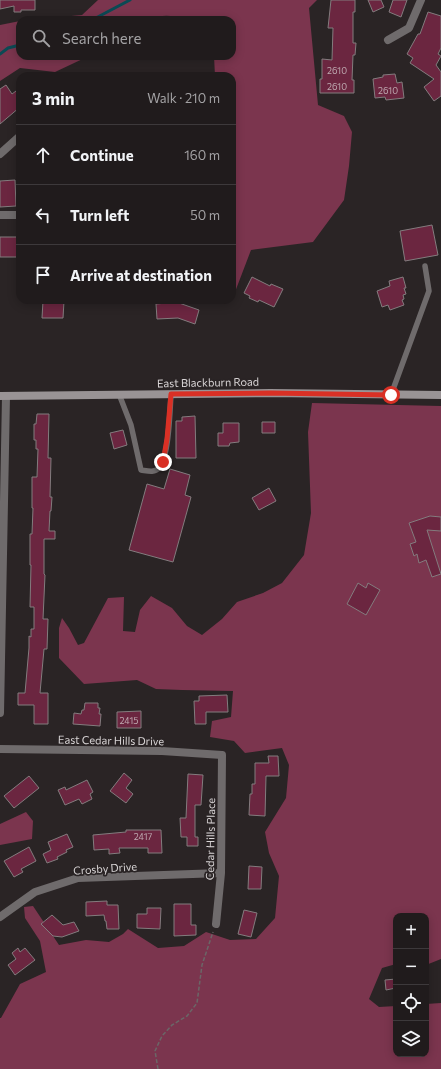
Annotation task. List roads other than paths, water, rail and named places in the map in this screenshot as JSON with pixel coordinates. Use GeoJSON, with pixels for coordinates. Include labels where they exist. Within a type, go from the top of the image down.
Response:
{"type":"FeatureCollection","features":[{"type":"Feature","properties":{"kind":"street"},"geometry":{"type":"LineString","coordinates":[[388,40],[409,28],[421,0]]}},
{"type":"Feature","properties":{"kind":"street"},"geometry":{"type":"LineString","coordinates":[[0,154],[16,140]]}},
{"type":"Feature","properties":{"kind":"street"},"geometry":{"type":"LineString","coordinates":[[0,215],[16,216]]}},
{"type":"Feature","properties":{"kind":"street","name":"East Blackburn Road"},"geometry":{"type":"LineString","coordinates":[[3,396],[270,393],[441,396]]}},
{"type":"Feature","properties":{"kind":"street"},"geometry":{"type":"LineString","coordinates":[[0,713],[3,396]]}},
{"type":"Feature","properties":{"kind":"street","name":"East Cedar Hills Drive"},"geometry":{"type":"LineString","coordinates":[[0,749],[162,751],[222,755]]}},
{"type":"Feature","properties":{"kind":"street","name":"Cedar Hills Place"},"geometry":{"type":"LineString","coordinates":[[216,924],[221,873],[222,755]]}},
{"type":"Feature","properties":{"kind":"street","name":"Crosby Drive"},"geometry":{"type":"LineString","coordinates":[[0,917],[35,892],[78,878],[221,873]]}},
{"type":"Feature","properties":{"kind":"lane"},"geometry":{"type":"LineString","coordinates":[[391,395],[429,291],[425,266]]}},
{"type":"Feature","properties":{"kind":"lane"},"geometry":{"type":"LineString","coordinates":[[119,394],[131,425],[142,470],[148,471],[154,471],[159,468],[163,462],[167,439],[171,394]]}},
{"type":"Feature","properties":{"kind":"waterway"},"geometry":{"type":"LineString","coordinates":[[100,16],[130,0]]}},
{"type":"Feature","properties":{"kind":"waterway"},"geometry":{"type":"LineString","coordinates":[[0,54],[8,48],[16,46]]}}]}
